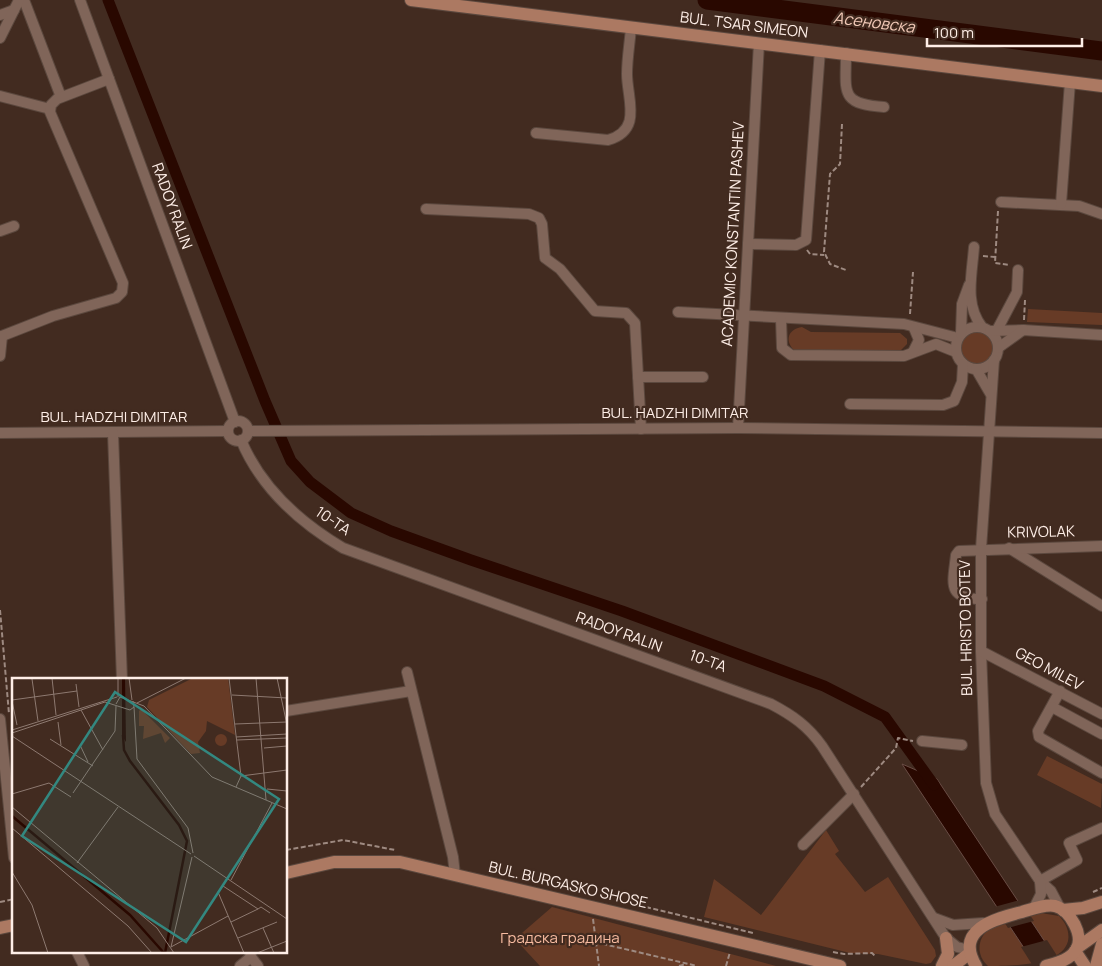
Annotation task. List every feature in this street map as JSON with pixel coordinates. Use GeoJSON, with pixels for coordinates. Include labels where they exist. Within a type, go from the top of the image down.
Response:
{"type":"FeatureCollection","features":[{"type":"Feature","properties":{"kind":"main road","name":"BUL. TSAR SIMEON"},"geometry":{"type":"LineString","coordinates":[[411,0],[1102,86]]}},
{"type":"Feature","properties":{"kind":"main road","name":"BUL. BURGASKO SHOSE"},"geometry":{"type":"LineString","coordinates":[[288,873],[334,862],[400,862],[840,966]]}},
{"type":"Feature","properties":{"kind":"main road"},"geometry":{"type":"LineString","coordinates":[[953,966],[971,958],[974,935],[983,923],[1032,909],[1052,906],[1062,909],[1083,908],[1102,902]]}},
{"type":"Feature","properties":{"kind":"main road"},"geometry":{"type":"LineString","coordinates":[[1062,909],[1076,929],[1076,950],[1085,966]]}},
{"type":"Feature","properties":{"kind":"main road"},"geometry":{"type":"LineString","coordinates":[[1046,966],[1063,960],[1102,930]]}},
{"type":"Feature","properties":{"kind":"main road"},"geometry":{"type":"LineString","coordinates":[[942,966],[948,954],[946,938]]}},
{"type":"Feature","properties":{"kind":"main road"},"geometry":{"type":"LineString","coordinates":[[1096,966],[1102,944]]}},
{"type":"Feature","properties":{"kind":"street"},"geometry":{"type":"LineString","coordinates":[[24,0],[61,97]]}},
{"type":"Feature","properties":{"kind":"street","name":"RADOY RALIN"},"geometry":{"type":"LineString","coordinates":[[80,0],[235,422]]}},
{"type":"Feature","properties":{"kind":"street"},"geometry":{"type":"LineString","coordinates":[[0,15],[17,5]]}},
{"type":"Feature","properties":{"kind":"street"},"geometry":{"type":"LineString","coordinates":[[0,38],[17,5]]}},
{"type":"Feature","properties":{"kind":"street"},"geometry":{"type":"LineString","coordinates":[[536,133],[608,140],[618,137],[625,131],[632,107],[627,75],[631,27]]}},
{"type":"Feature","properties":{"kind":"street","name":"ACADEMIC KONSTANTIN PASHEV"},"geometry":{"type":"LineString","coordinates":[[738,428],[759,43]]}},
{"type":"Feature","properties":{"kind":"street"},"geometry":{"type":"LineString","coordinates":[[748,244],[799,245],[807,237],[820,50]]}},
{"type":"Feature","properties":{"kind":"street"},"geometry":{"type":"LineString","coordinates":[[846,54],[848,95],[857,104],[884,107]]}},
{"type":"Feature","properties":{"kind":"street"},"geometry":{"type":"LineString","coordinates":[[0,356],[1,336],[53,316],[116,298],[123,289],[123,283],[50,116],[53,102],[61,97],[109,79]]}},
{"type":"Feature","properties":{"kind":"street"},"geometry":{"type":"LineString","coordinates":[[1061,204],[1070,82]]}},
{"type":"Feature","properties":{"kind":"street"},"geometry":{"type":"LineString","coordinates":[[0,96],[50,109]]}},
{"type":"Feature","properties":{"kind":"street"},"geometry":{"type":"LineString","coordinates":[[1001,202],[1080,206],[1102,214]]}},
{"type":"Feature","properties":{"kind":"street"},"geometry":{"type":"LineString","coordinates":[[426,209],[536,216],[542,224],[545,258],[560,268],[588,306],[595,312],[626,314],[633,319],[636,326],[641,428]]}},
{"type":"Feature","properties":{"kind":"street"},"geometry":{"type":"LineString","coordinates":[[0,231],[14,226]]}},
{"type":"Feature","properties":{"kind":"street"},"geometry":{"type":"LineString","coordinates":[[781,319],[781,345],[784,351],[791,355],[904,356],[936,344],[956,352],[964,364],[976,369],[986,367],[994,360],[998,348],[990,329],[976,319],[970,304],[974,248]]}},
{"type":"Feature","properties":{"kind":"street"},"geometry":{"type":"LineString","coordinates":[[990,329],[1017,292],[1018,270]]}},
{"type":"Feature","properties":{"kind":"street"},"geometry":{"type":"LineString","coordinates":[[956,352],[960,336],[962,304],[972,280]]}},
{"type":"Feature","properties":{"kind":"street"},"geometry":{"type":"LineString","coordinates":[[678,312],[781,319],[904,324],[914,328],[930,329],[960,336],[971,328],[990,329],[1023,326],[1102,335]]}},
{"type":"Feature","properties":{"kind":"street"},"geometry":{"type":"LineString","coordinates":[[998,348],[1023,326]]}},
{"type":"Feature","properties":{"kind":"street"},"geometry":{"type":"LineString","coordinates":[[913,352],[919,340],[914,328]]}},
{"type":"Feature","properties":{"kind":"street","name":"BUL. HRISTO BOTEV"},"geometry":{"type":"LineString","coordinates":[[994,360],[990,393],[981,549],[981,650],[986,783],[995,814],[1040,880],[1051,890],[1062,909]]}},
{"type":"Feature","properties":{"kind":"street"},"geometry":{"type":"LineString","coordinates":[[850,404],[944,405],[954,402],[962,382],[964,364]]}},
{"type":"Feature","properties":{"kind":"street"},"geometry":{"type":"LineString","coordinates":[[976,369],[990,393]]}},
{"type":"Feature","properties":{"kind":"street"},"geometry":{"type":"LineString","coordinates":[[638,377],[703,377]]}},
{"type":"Feature","properties":{"kind":"street"},"geometry":{"type":"LineString","coordinates":[[235,422],[245,424],[253,431],[241,440],[234,440],[228,431],[230,425],[235,422]]}},
{"type":"Feature","properties":{"kind":"street","name":"BUL. HADZHI DIMITAR"},"geometry":{"type":"LineString","coordinates":[[253,431],[738,428],[1102,433]]}},
{"type":"Feature","properties":{"kind":"street","name":"BUL. HADZHI DIMITAR"},"geometry":{"type":"LineString","coordinates":[[0,433],[228,431]]}},
{"type":"Feature","properties":{"kind":"street"},"geometry":{"type":"LineString","coordinates":[[113,432],[122,678]]}},
{"type":"Feature","properties":{"kind":"street","name":"RADOY RALIN"},"geometry":{"type":"LineString","coordinates":[[241,440],[252,465],[289,509],[318,534],[343,548],[771,704],[794,716],[811,731],[858,791],[946,938]]}},
{"type":"Feature","properties":{"kind":"street","name":"KRIVOLAK"},"geometry":{"type":"LineString","coordinates":[[982,599],[961,597],[954,587],[956,554],[964,549],[1102,546]]}},
{"type":"Feature","properties":{"kind":"street"},"geometry":{"type":"LineString","coordinates":[[1008,548],[1102,606]]}},
{"type":"Feature","properties":{"kind":"street","name":"GEO MILEV"},"geometry":{"type":"LineString","coordinates":[[981,650],[1102,714]]}},
{"type":"Feature","properties":{"kind":"street"},"geometry":{"type":"LineString","coordinates":[[407,672],[453,857],[455,875]]}},
{"type":"Feature","properties":{"kind":"street"},"geometry":{"type":"LineString","coordinates":[[288,711],[412,691]]}},
{"type":"Feature","properties":{"kind":"street"},"geometry":{"type":"LineString","coordinates":[[1060,691],[1038,731],[1039,737],[1102,773]]}},
{"type":"Feature","properties":{"kind":"street"},"geometry":{"type":"LineString","coordinates":[[1052,707],[1102,734]]}},
{"type":"Feature","properties":{"kind":"street"},"geometry":{"type":"LineString","coordinates":[[5,720],[1,732],[12,839]]}},
{"type":"Feature","properties":{"kind":"street"},"geometry":{"type":"LineString","coordinates":[[916,741],[962,744]]}},
{"type":"Feature","properties":{"kind":"street"},"geometry":{"type":"LineString","coordinates":[[803,845],[858,791]]}},
{"type":"Feature","properties":{"kind":"street"},"geometry":{"type":"LineString","coordinates":[[1032,909],[1041,894],[1040,880],[1077,860],[1069,843],[1102,828]]}},
{"type":"Feature","properties":{"kind":"street"},"geometry":{"type":"LineString","coordinates":[[934,917],[953,925],[983,923]]}},
{"type":"Feature","properties":{"kind":"street"},"geometry":{"type":"LineString","coordinates":[[946,938],[971,958]]}},
{"type":"Feature","properties":{"kind":"street"},"geometry":{"type":"LineString","coordinates":[[78,954],[84,966]]}},
{"type":"Feature","properties":{"kind":"street"},"geometry":{"type":"LineString","coordinates":[[240,966],[250,955],[258,966]]}},
{"type":"Feature","properties":{"kind":"path"},"geometry":{"type":"LineString","coordinates":[[842,124],[840,164],[830,174],[824,255],[830,264],[846,270]]}},
{"type":"Feature","properties":{"kind":"path"},"geometry":{"type":"LineString","coordinates":[[1001,202],[998,209],[995,263],[1014,265],[1018,270]]}},
{"type":"Feature","properties":{"kind":"path"},"geometry":{"type":"LineString","coordinates":[[810,254],[824,255]]}},
{"type":"Feature","properties":{"kind":"path"},"geometry":{"type":"LineString","coordinates":[[982,256],[996,257]]}},
{"type":"Feature","properties":{"kind":"path"},"geometry":{"type":"LineString","coordinates":[[910,316],[913,272]]}},
{"type":"Feature","properties":{"kind":"path"},"geometry":{"type":"LineString","coordinates":[[1023,326],[1025,298]]}},
{"type":"Feature","properties":{"kind":"path"},"geometry":{"type":"LineString","coordinates":[[0,610],[5,720]]}},
{"type":"Feature","properties":{"kind":"path"},"geometry":{"type":"LineString","coordinates":[[858,791],[896,748],[898,738],[916,741]]}},
{"type":"Feature","properties":{"kind":"path"},"geometry":{"type":"LineString","coordinates":[[856,780],[858,791]]}},
{"type":"Feature","properties":{"kind":"path"},"geometry":{"type":"LineString","coordinates":[[1088,894],[1102,888]]}},
{"type":"Feature","properties":{"kind":"path"},"geometry":{"type":"LineString","coordinates":[[592,907],[599,966]]}},
{"type":"Feature","properties":{"kind":"path"},"geometry":{"type":"LineString","coordinates":[[726,966],[732,940]]}},
{"type":"Feature","properties":{"kind":"path"},"geometry":{"type":"LineString","coordinates":[[595,942],[697,966]]}},
{"type":"Feature","properties":{"kind":"path"},"geometry":{"type":"LineString","coordinates":[[679,966],[689,964]]}},
{"type":"Feature","properties":{"kind":"green space"},"geometry":{"type":"Polygon","coordinates":[[[1028,309],[1102,313],[1102,325],[1027,322],[1028,309]]]}},
{"type":"Feature","properties":{"kind":"green space"},"geometry":{"type":"Polygon","coordinates":[[[802,327],[811,332],[900,333],[907,339],[907,344],[900,351],[795,351],[789,343],[789,336],[793,330],[802,327]]]}},
{"type":"Feature","properties":{"kind":"green space"},"geometry":{"type":"Polygon","coordinates":[[[977,330],[990,335],[995,348],[990,361],[977,366],[964,361],[959,348],[964,335],[977,330]]]}},
{"type":"Feature","properties":{"kind":"green space"},"geometry":{"type":"Polygon","coordinates":[[[1047,756],[1102,784],[1101,808],[1037,775],[1047,756]]]}},
{"type":"Feature","properties":{"kind":"green space"},"geometry":{"type":"Polygon","coordinates":[[[826,830],[839,851],[835,854],[865,892],[888,877],[935,950],[936,956],[931,963],[926,964],[878,954],[850,953],[704,917],[714,879],[761,915],[826,830]]]}},
{"type":"Feature","properties":{"kind":"green space","name":"Градска градина"},"geometry":{"type":"Polygon","coordinates":[[[552,907],[776,966],[540,966],[515,939],[552,907]]]}},
{"type":"Feature","properties":{"kind":"green space"},"geometry":{"type":"Polygon","coordinates":[[[1041,913],[1059,916],[1063,921],[1068,930],[1068,941],[1064,949],[1046,960],[1034,963],[988,966],[984,962],[980,952],[980,942],[989,929],[1041,913]]]}},
{"type":"Feature","properties":{"kind":"shaded area"},"geometry":{"type":"Polygon","coordinates":[[[902,764],[937,779],[1061,966],[1036,966],[902,764]]]}},
{"type":"Feature","properties":{"kind":"pier"},"geometry":{"type":"Polygon","coordinates":[[[1020,900],[1034,921],[1008,928],[994,907],[1020,900]]]}},
{"type":"Feature","properties":{"kind":"pier"},"geometry":{"type":"Polygon","coordinates":[[[1047,940],[1063,966],[1033,966],[1021,947],[1047,940]]]}},
{"type":"Feature","properties":{"kind":"waterway"},"geometry":{"type":"LineString","coordinates":[[108,0],[265,401],[291,461],[310,482],[351,513],[391,531],[622,611],[824,686],[885,717],[934,785]]}},
{"type":"Feature","properties":{"kind":"waterway","name":"Асеновска"},"geometry":{"type":"LineString","coordinates":[[707,0],[1102,51]]}}]}
